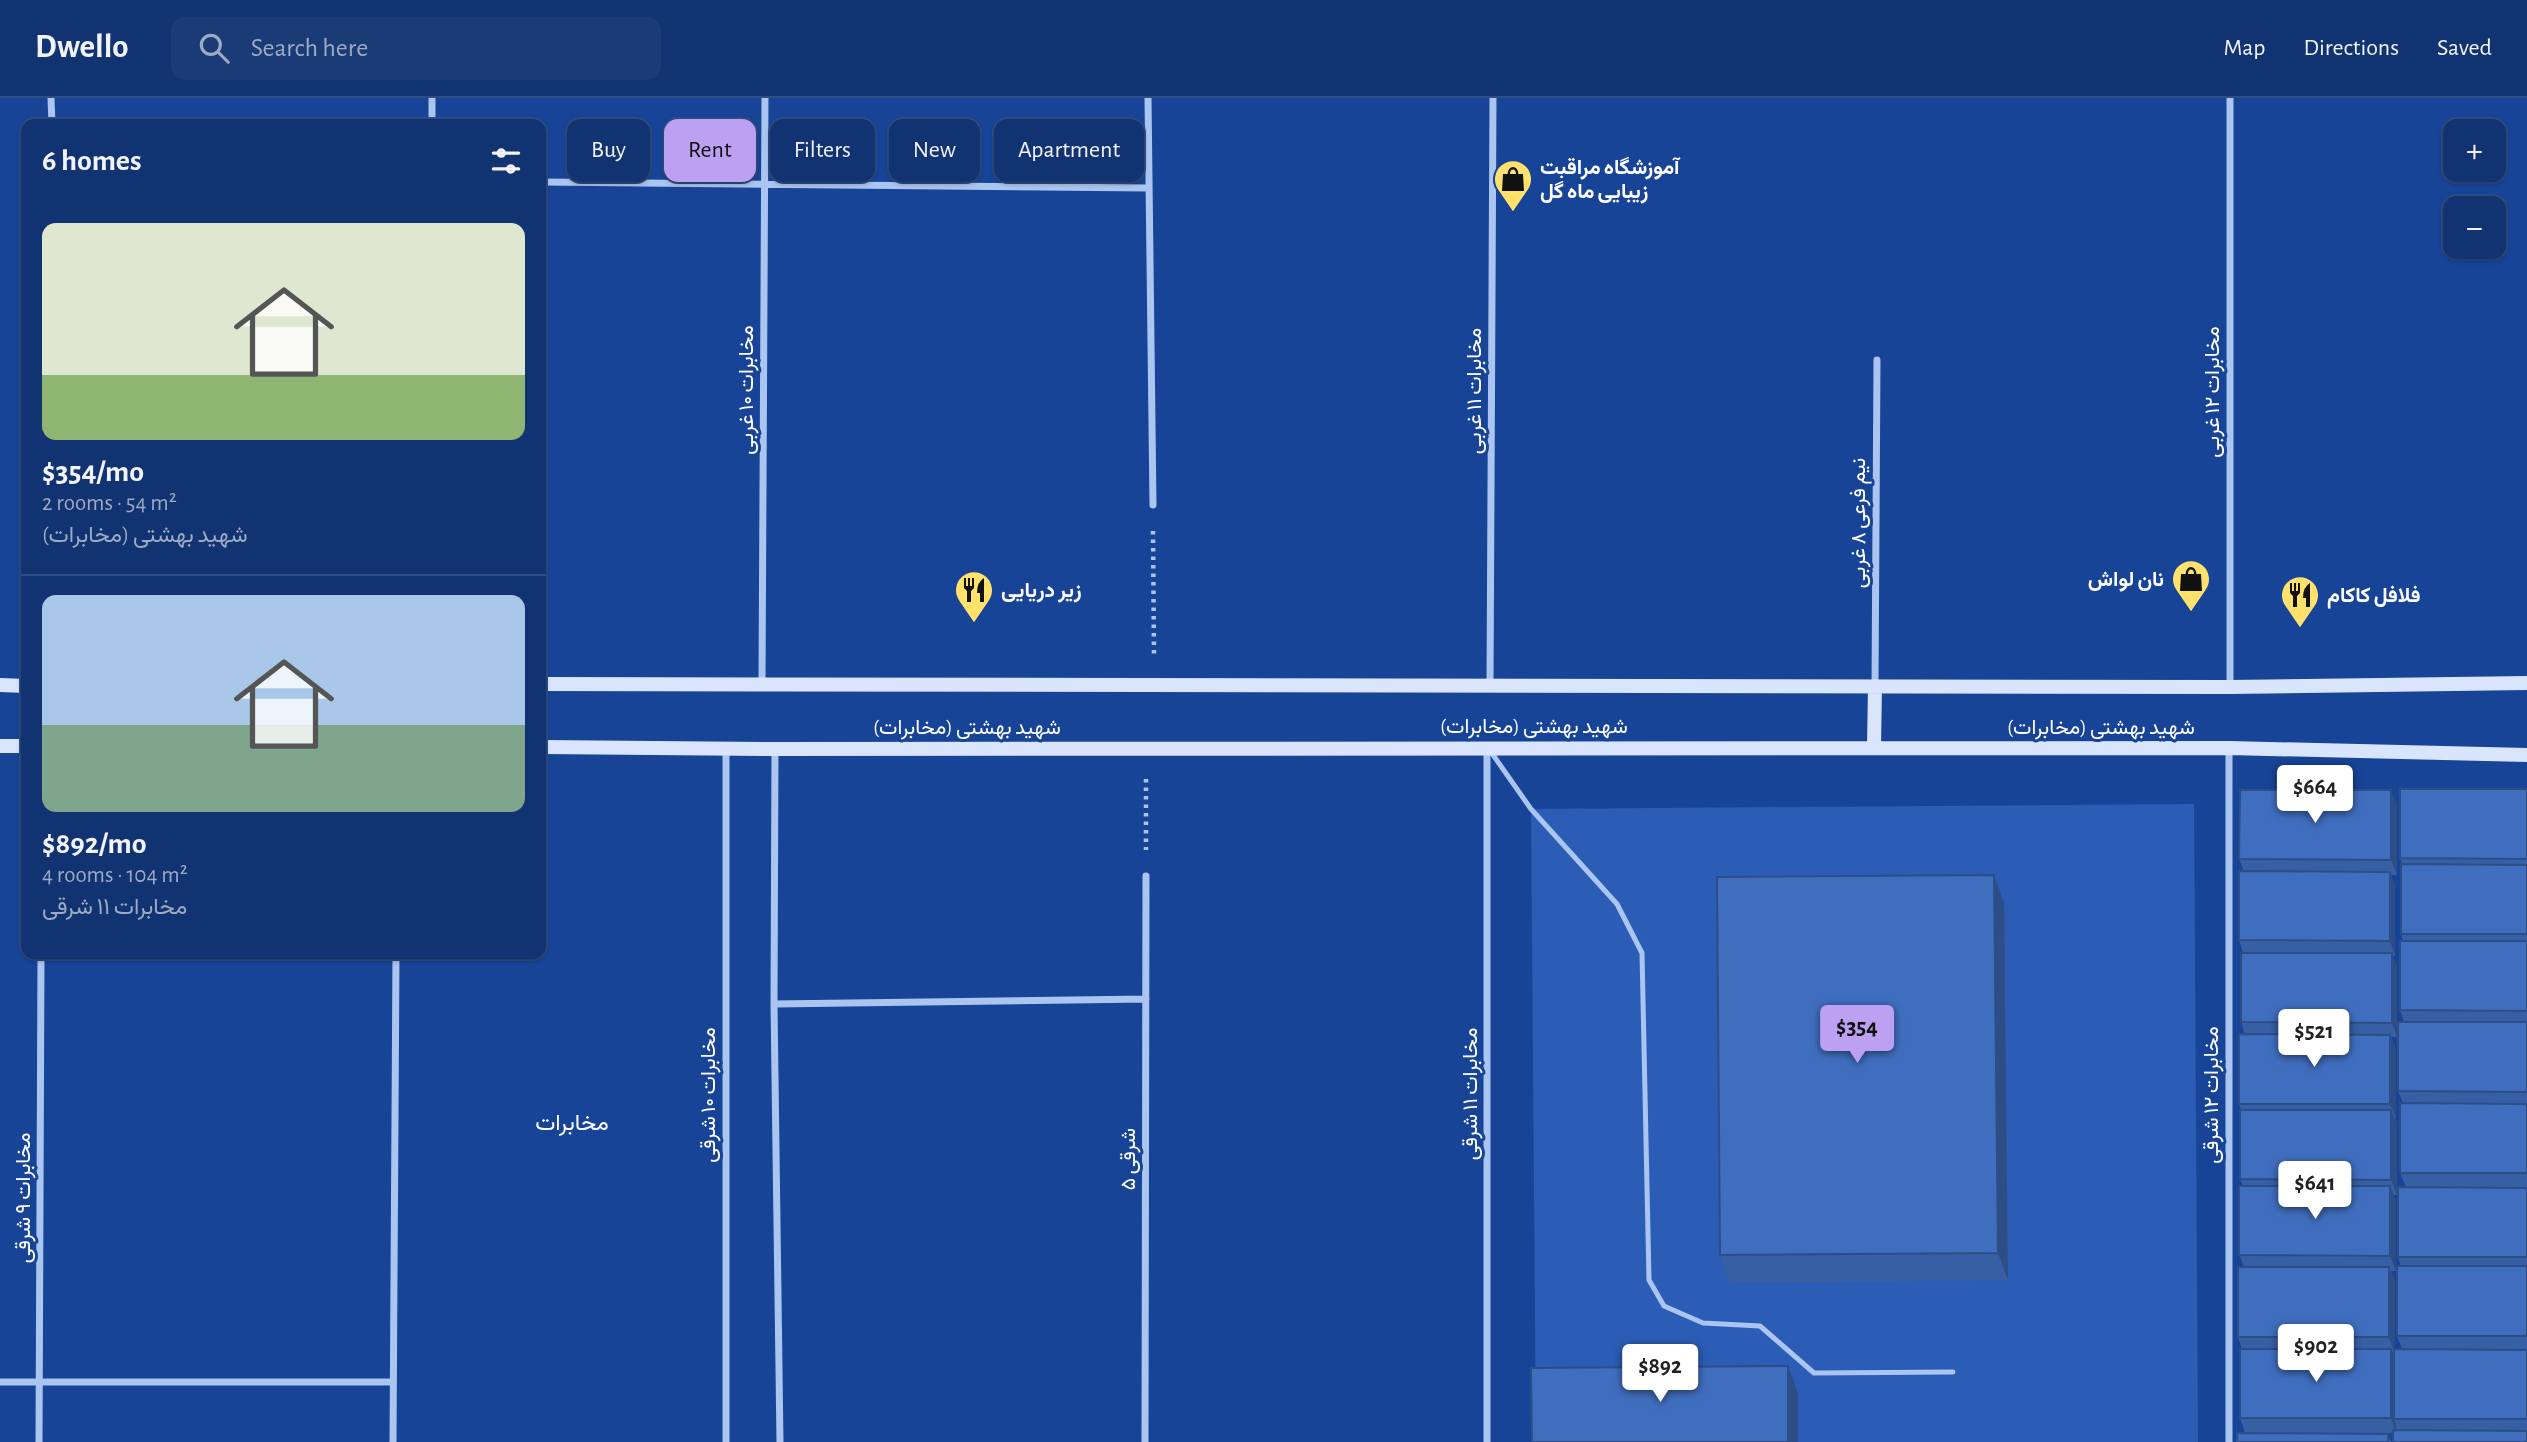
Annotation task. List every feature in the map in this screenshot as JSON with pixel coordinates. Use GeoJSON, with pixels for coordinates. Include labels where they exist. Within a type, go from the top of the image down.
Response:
{"type":"FeatureCollection","features":[{"type":"Feature","properties":{"kind":"main road","name":"شهید بهشتی (مخابرات)"},"geometry":{"type":"LineString","coordinates":[[546,684],[2230,687],[2527,683]]}},
{"type":"Feature","properties":{"kind":"main road"},"geometry":{"type":"LineString","coordinates":[[0,685],[21,686]]}},
{"type":"Feature","properties":{"kind":"main road"},"geometry":{"type":"LineString","coordinates":[[1874,747],[1875,686]]}},
{"type":"Feature","properties":{"kind":"main road"},"geometry":{"type":"LineString","coordinates":[[0,746],[21,746]]}},
{"type":"Feature","properties":{"kind":"main road","name":"شهید بهشتی (مخابرات)"},"geometry":{"type":"LineString","coordinates":[[546,747],[2229,748],[2527,755]]}},
{"type":"Feature","properties":{"kind":"street"},"geometry":{"type":"LineString","coordinates":[[51,98],[52,119]]}},
{"type":"Feature","properties":{"kind":"street"},"geometry":{"type":"LineString","coordinates":[[432,98],[432,119]]}},
{"type":"Feature","properties":{"kind":"street","name":"مخابرات ۱۰ غربی"},"geometry":{"type":"LineString","coordinates":[[762,683],[765,98]]}},
{"type":"Feature","properties":{"kind":"street"},"geometry":{"type":"LineString","coordinates":[[1148,98],[1153,505]]}},
{"type":"Feature","properties":{"kind":"street","name":"مخابرات ۱۱ غربی"},"geometry":{"type":"LineString","coordinates":[[1490,685],[1493,98]]}},
{"type":"Feature","properties":{"kind":"street","name":"مخابرات ۱۲ غربی"},"geometry":{"type":"LineString","coordinates":[[2230,98],[2230,687]]}},
{"type":"Feature","properties":{"kind":"street"},"geometry":{"type":"LineString","coordinates":[[546,182],[1149,188]]}},
{"type":"Feature","properties":{"kind":"street","name":"نیم فرعی ۸ غربی"},"geometry":{"type":"LineString","coordinates":[[1875,686],[1877,360]]}},
{"type":"Feature","properties":{"kind":"street","name":"مخابرات ۱۰ شرقی"},"geometry":{"type":"LineString","coordinates":[[726,747],[726,1442]]}},
{"type":"Feature","properties":{"kind":"street","name":"مخابرات ۱۱ شرقی"},"geometry":{"type":"LineString","coordinates":[[1487,747],[1487,1442]]}},
{"type":"Feature","properties":{"kind":"street","name":"مخابرات ۱۲ شرقی"},"geometry":{"type":"LineString","coordinates":[[2229,748],[2229,1442]]}},
{"type":"Feature","properties":{"kind":"street"},"geometry":{"type":"LineString","coordinates":[[775,749],[774,1004],[780,1442]]}},
{"type":"Feature","properties":{"kind":"street","name":"شرقی ۵"},"geometry":{"type":"LineString","coordinates":[[1146,876],[1146,1442]]}},
{"type":"Feature","properties":{"kind":"street","name":"مخابرات ۹ شرقی"},"geometry":{"type":"LineString","coordinates":[[39,1442],[41,959]]}},
{"type":"Feature","properties":{"kind":"street"},"geometry":{"type":"LineString","coordinates":[[393,1442],[396,959]]}},
{"type":"Feature","properties":{"kind":"street"},"geometry":{"type":"LineString","coordinates":[[774,1004],[1146,999]]}},
{"type":"Feature","properties":{"kind":"street"},"geometry":{"type":"LineString","coordinates":[[0,1382],[393,1382]]}},
{"type":"Feature","properties":{"kind":"lane"},"geometry":{"type":"LineString","coordinates":[[1487,747],[1531,809],[1617,904],[1642,953],[1649,1280],[1664,1306],[1703,1323],[1760,1326],[1814,1373],[1953,1372]]}},
{"type":"Feature","properties":{"kind":"path"},"geometry":{"type":"LineString","coordinates":[[1153,505],[1154,684]]}},
{"type":"Feature","properties":{"kind":"path"},"geometry":{"type":"LineString","coordinates":[[1146,748],[1146,876]]}},
{"type":"Feature","properties":{"kind":"shaded area"},"geometry":{"type":"Polygon","coordinates":[[[2194,804],[2198,1442],[1536,1442],[1531,809],[2194,804]]]}},
{"type":"Feature","properties":{"kind":"building"},"geometry":{"type":"Polygon","coordinates":[[[2400,789],[2527,789],[2527,859],[2400,858],[2400,789]]]}},
{"type":"Feature","properties":{"kind":"building"},"geometry":{"type":"Polygon","coordinates":[[[2240,790],[2391,790],[2391,860],[2239,859],[2240,790]]]}},
{"type":"Feature","properties":{"kind":"building"},"geometry":{"type":"Polygon","coordinates":[[[2401,864],[2527,865],[2527,934],[2401,934],[2401,864]]]}},
{"type":"Feature","properties":{"kind":"building"},"geometry":{"type":"Polygon","coordinates":[[[2239,871],[2390,872],[2390,941],[2239,940],[2239,871]]]}},
{"type":"Feature","properties":{"kind":"building"},"geometry":{"type":"Polygon","coordinates":[[[1994,875],[1998,1253],[1720,1255],[1717,877],[1994,875]]]}},
{"type":"Feature","properties":{"kind":"building"},"geometry":{"type":"Polygon","coordinates":[[[2400,941],[2527,941],[2527,1011],[2400,1010],[2400,941]]]}},
{"type":"Feature","properties":{"kind":"building"},"geometry":{"type":"Polygon","coordinates":[[[2241,953],[2392,953],[2392,1023],[2241,1022],[2241,953]]]}},
{"type":"Feature","properties":{"kind":"building"},"geometry":{"type":"Polygon","coordinates":[[[2398,1022],[2527,1022],[2527,1092],[2398,1091],[2398,1022]]]}},
{"type":"Feature","properties":{"kind":"building"},"geometry":{"type":"Polygon","coordinates":[[[2239,1034],[2390,1035],[2390,1104],[2239,1104],[2239,1034]]]}},
{"type":"Feature","properties":{"kind":"building"},"geometry":{"type":"Polygon","coordinates":[[[2400,1103],[2527,1104],[2527,1173],[2400,1173],[2400,1103]]]}},
{"type":"Feature","properties":{"kind":"building"},"geometry":{"type":"Polygon","coordinates":[[[2240,1110],[2391,1110],[2391,1180],[2240,1179],[2240,1110]]]}},
{"type":"Feature","properties":{"kind":"building"},"geometry":{"type":"Polygon","coordinates":[[[2239,1186],[2390,1186],[2390,1256],[2239,1255],[2239,1186]]]}},
{"type":"Feature","properties":{"kind":"building"},"geometry":{"type":"Polygon","coordinates":[[[2398,1187],[2527,1188],[2527,1257],[2398,1257],[2398,1187]]]}},
{"type":"Feature","properties":{"kind":"building"},"geometry":{"type":"Polygon","coordinates":[[[2397,1266],[2527,1266],[2527,1336],[2397,1336],[2397,1266]]]}},
{"type":"Feature","properties":{"kind":"building"},"geometry":{"type":"Polygon","coordinates":[[[2238,1267],[2389,1267],[2389,1337],[2238,1337],[2238,1267]]]}},
{"type":"Feature","properties":{"kind":"building"},"geometry":{"type":"Polygon","coordinates":[[[2240,1349],[2391,1349],[2391,1418],[2240,1418],[2240,1349]]]}},
{"type":"Feature","properties":{"kind":"building"},"geometry":{"type":"Polygon","coordinates":[[[2394,1349],[2527,1350],[2527,1419],[2394,1419],[2394,1349]]]}},
{"type":"Feature","properties":{"kind":"building"},"geometry":{"type":"Polygon","coordinates":[[[1788,1366],[1788,1442],[1532,1442],[1531,1368],[1788,1366]]]}},
{"type":"Feature","properties":{"kind":"building"},"geometry":{"type":"Polygon","coordinates":[[[2393,1430],[2527,1431],[2527,1442],[2393,1442],[2393,1430]]]}},
{"type":"Feature","properties":{"kind":"building"},"geometry":{"type":"Polygon","coordinates":[[[2237,1433],[2388,1434],[2388,1442],[2237,1442],[2237,1433]]]}},
{"type":"Feature","properties":{"kind":"place","name":"آموزشگاه مراقبت زیبایی ماه گل"},"geometry":{"type":"Point","coordinates":[1513,213]}},
{"type":"Feature","properties":{"kind":"place","name":"نان لواش"},"geometry":{"type":"Point","coordinates":[2191,613]}},
{"type":"Feature","properties":{"kind":"place","name":"زیر دریایی"},"geometry":{"type":"Point","coordinates":[974,624]}},
{"type":"Feature","properties":{"kind":"place","name":"فلافل کاکام"},"geometry":{"type":"Point","coordinates":[2300,629]}},
{"type":"Feature","properties":{"kind":"district","name":"مخابرات"},"geometry":{"type":"Point","coordinates":[572,1122]}}]}
